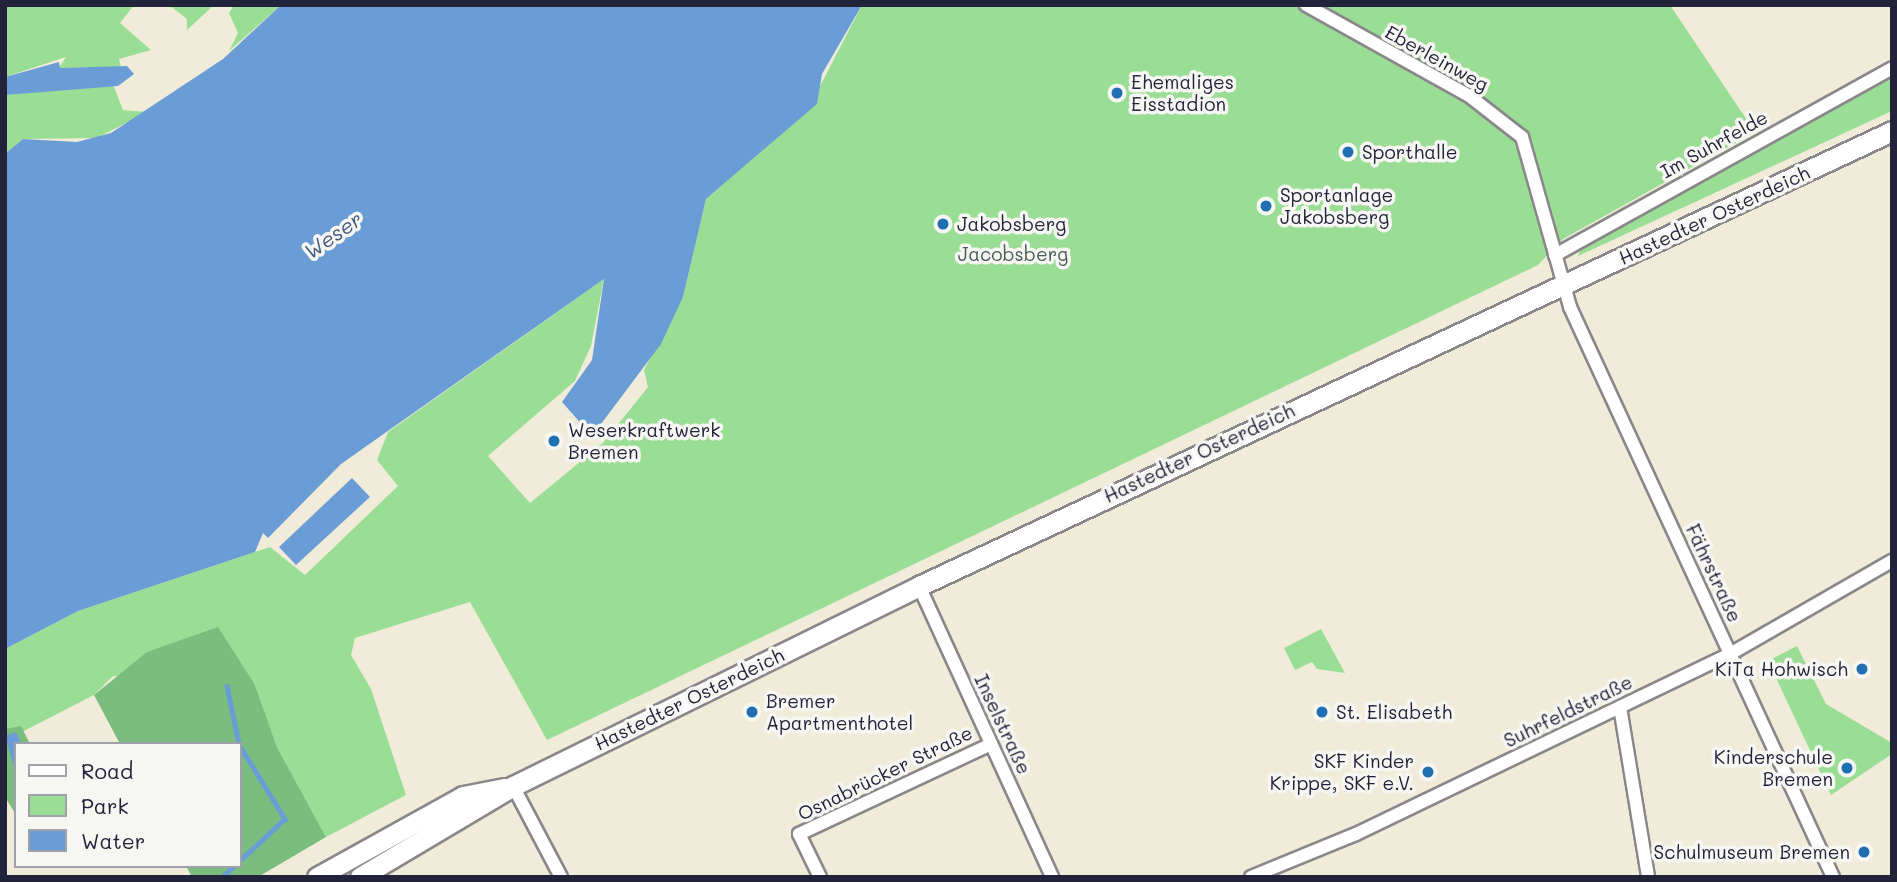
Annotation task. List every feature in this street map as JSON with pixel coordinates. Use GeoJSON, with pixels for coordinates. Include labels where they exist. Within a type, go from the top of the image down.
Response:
{"type":"FeatureCollection","features":[{"type":"Feature","properties":{"kind":"main road","name":"Hastedter Osterdeich"},"geometry":{"type":"LineString","coordinates":[[360,877],[513,786],[919,586],[1892,131]]}},
{"type":"Feature","properties":{"kind":"main road","name":"Hastedter Osterdeich"},"geometry":{"type":"LineString","coordinates":[[324,871],[463,796],[513,786]]}},
{"type":"Feature","properties":{"kind":"street","name":"Eberleinweg"},"geometry":{"type":"LineString","coordinates":[[1306,5],[1468,95],[1522,137],[1563,284]]}},
{"type":"Feature","properties":{"kind":"street","name":"Im Suhrfelde"},"geometry":{"type":"LineString","coordinates":[[1555,255],[1892,68]]}},
{"type":"Feature","properties":{"kind":"street","name":"Fährstraße"},"geometry":{"type":"LineString","coordinates":[[1563,284],[1833,877]]}},
{"type":"Feature","properties":{"kind":"street","name":"Suhrfeldstraße"},"geometry":{"type":"LineString","coordinates":[[1251,877],[1730,654],[1892,561]]}},
{"type":"Feature","properties":{"kind":"street","name":"Inselstraße"},"geometry":{"type":"LineString","coordinates":[[919,586],[1052,877]]}},
{"type":"Feature","properties":{"kind":"street"},"geometry":{"type":"LineString","coordinates":[[1620,707],[1648,877]]}},
{"type":"Feature","properties":{"kind":"street","name":"Osnabrücker Straße"},"geometry":{"type":"LineString","coordinates":[[820,877],[799,834],[991,744]]}},
{"type":"Feature","properties":{"kind":"street"},"geometry":{"type":"LineString","coordinates":[[513,786],[561,877]]}},
{"type":"Feature","properties":{"kind":"street","name":"Hastedter Osterdeich"},"geometry":{"type":"LineString","coordinates":[[303,877],[324,871]]}},
{"type":"Feature","properties":{"kind":"green space"},"geometry":{"type":"Polygon","coordinates":[[[5,5],[134,5],[120,23],[151,50],[119,59],[121,67],[59,68],[66,57],[5,77],[5,5]]]}},
{"type":"Feature","properties":{"kind":"green space"},"geometry":{"type":"Polygon","coordinates":[[[169,5],[214,5],[187,30],[187,19],[169,5]]]}},
{"type":"Feature","properties":{"kind":"green space"},"geometry":{"type":"Polygon","coordinates":[[[234,5],[281,5],[229,51],[238,33],[229,13],[234,5]]]}},
{"type":"Feature","properties":{"kind":"green space","name":"Jacobsberg"},"geometry":{"type":"Polygon","coordinates":[[[862,5],[1670,5],[1755,132],[1563,239],[1538,265],[547,740],[470,602],[355,638],[351,655],[371,689],[406,795],[326,837],[277,747],[255,685],[113,676],[94,695],[24,731],[5,729],[5,649],[78,611],[270,547],[305,575],[398,486],[377,460],[388,432],[604,279],[591,346],[575,381],[488,456],[530,503],[603,443],[648,387],[644,370],[683,297],[706,199],[806,113],[862,5]]]}},
{"type":"Feature","properties":{"kind":"green space"},"geometry":{"type":"Polygon","coordinates":[[[1892,74],[1892,111],[1578,256],[1583,243],[1892,74]]]}},
{"type":"Feature","properties":{"kind":"green space"},"geometry":{"type":"Polygon","coordinates":[[[112,82],[123,110],[147,112],[97,138],[23,139],[5,154],[5,95],[112,82]]]}},
{"type":"Feature","properties":{"kind":"green space"},"geometry":{"type":"Polygon","coordinates":[[[218,627],[255,685],[277,747],[326,837],[258,877],[192,877],[187,868],[242,868],[242,742],[119,742],[94,695],[147,652],[218,627]]]}},
{"type":"Feature","properties":{"kind":"green space"},"geometry":{"type":"Polygon","coordinates":[[[1321,629],[1345,673],[1317,669],[1312,662],[1295,670],[1284,648],[1321,629]]]}},
{"type":"Feature","properties":{"kind":"green space"},"geometry":{"type":"Polygon","coordinates":[[[1797,646],[1826,704],[1892,743],[1892,754],[1831,795],[1768,661],[1797,646]]]}},
{"type":"Feature","properties":{"kind":"green space"},"geometry":{"type":"Polygon","coordinates":[[[21,726],[29,742],[14,742],[14,812],[5,797],[5,729],[21,726]]]}},
{"type":"Feature","properties":{"kind":"water","name":"Weser"},"geometry":{"type":"Polygon","coordinates":[[[281,5],[862,5],[822,74],[817,104],[706,199],[683,297],[661,344],[592,436],[562,402],[592,360],[604,279],[341,464],[268,538],[263,533],[255,552],[78,611],[5,649],[5,154],[23,139],[77,142],[111,133],[223,59],[281,5]]]}},
{"type":"Feature","properties":{"kind":"water"},"geometry":{"type":"Polygon","coordinates":[[[59,62],[60,68],[127,66],[134,74],[118,86],[5,95],[5,77],[59,62]]]}},
{"type":"Feature","properties":{"kind":"water"},"geometry":{"type":"Polygon","coordinates":[[[352,478],[370,497],[296,565],[279,547],[352,478]]]}},
{"type":"Feature","properties":{"kind":"water"},"geometry":{"type":"Polygon","coordinates":[[[16,732],[21,742],[14,742],[14,767],[5,736],[16,732]]]}},
{"type":"Feature","properties":{"kind":"waterway"},"geometry":{"type":"LineString","coordinates":[[227,686],[239,742]]}},
{"type":"Feature","properties":{"kind":"waterway"},"geometry":{"type":"LineString","coordinates":[[242,749],[285,819],[242,859]]}},
{"type":"Feature","properties":{"kind":"waterway"},"geometry":{"type":"LineString","coordinates":[[222,877],[232,868]]}},
{"type":"Feature","properties":{"kind":"place","name":"Ehemaliges Eisstadion"},"geometry":{"type":"Point","coordinates":[1117,93]}},
{"type":"Feature","properties":{"kind":"place","name":"Sporthalle"},"geometry":{"type":"Point","coordinates":[1348,152]}},
{"type":"Feature","properties":{"kind":"place","name":"Sportanlage Jakobsberg"},"geometry":{"type":"Point","coordinates":[1266,206]}},
{"type":"Feature","properties":{"kind":"place","name":"Jakobsberg"},"geometry":{"type":"Point","coordinates":[943,224]}},
{"type":"Feature","properties":{"kind":"place","name":"Weserkraftwerk Bremen"},"geometry":{"type":"Point","coordinates":[554,441]}},
{"type":"Feature","properties":{"kind":"place","name":"KiTa Hohwisch"},"geometry":{"type":"Point","coordinates":[1862,669]}},
{"type":"Feature","properties":{"kind":"place","name":"Bremer Apartmenthotel"},"geometry":{"type":"Point","coordinates":[752,712]}},
{"type":"Feature","properties":{"kind":"place","name":"St. Elisabeth"},"geometry":{"type":"Point","coordinates":[1322,712]}},
{"type":"Feature","properties":{"kind":"place","name":"Kinderschule Bremen"},"geometry":{"type":"Point","coordinates":[1847,768]}},
{"type":"Feature","properties":{"kind":"place","name":"SKF Kinder Krippe, SKF e.V."},"geometry":{"type":"Point","coordinates":[1428,772]}},
{"type":"Feature","properties":{"kind":"place","name":"Schulmuseum Bremen"},"geometry":{"type":"Point","coordinates":[1864,852]}}]}
